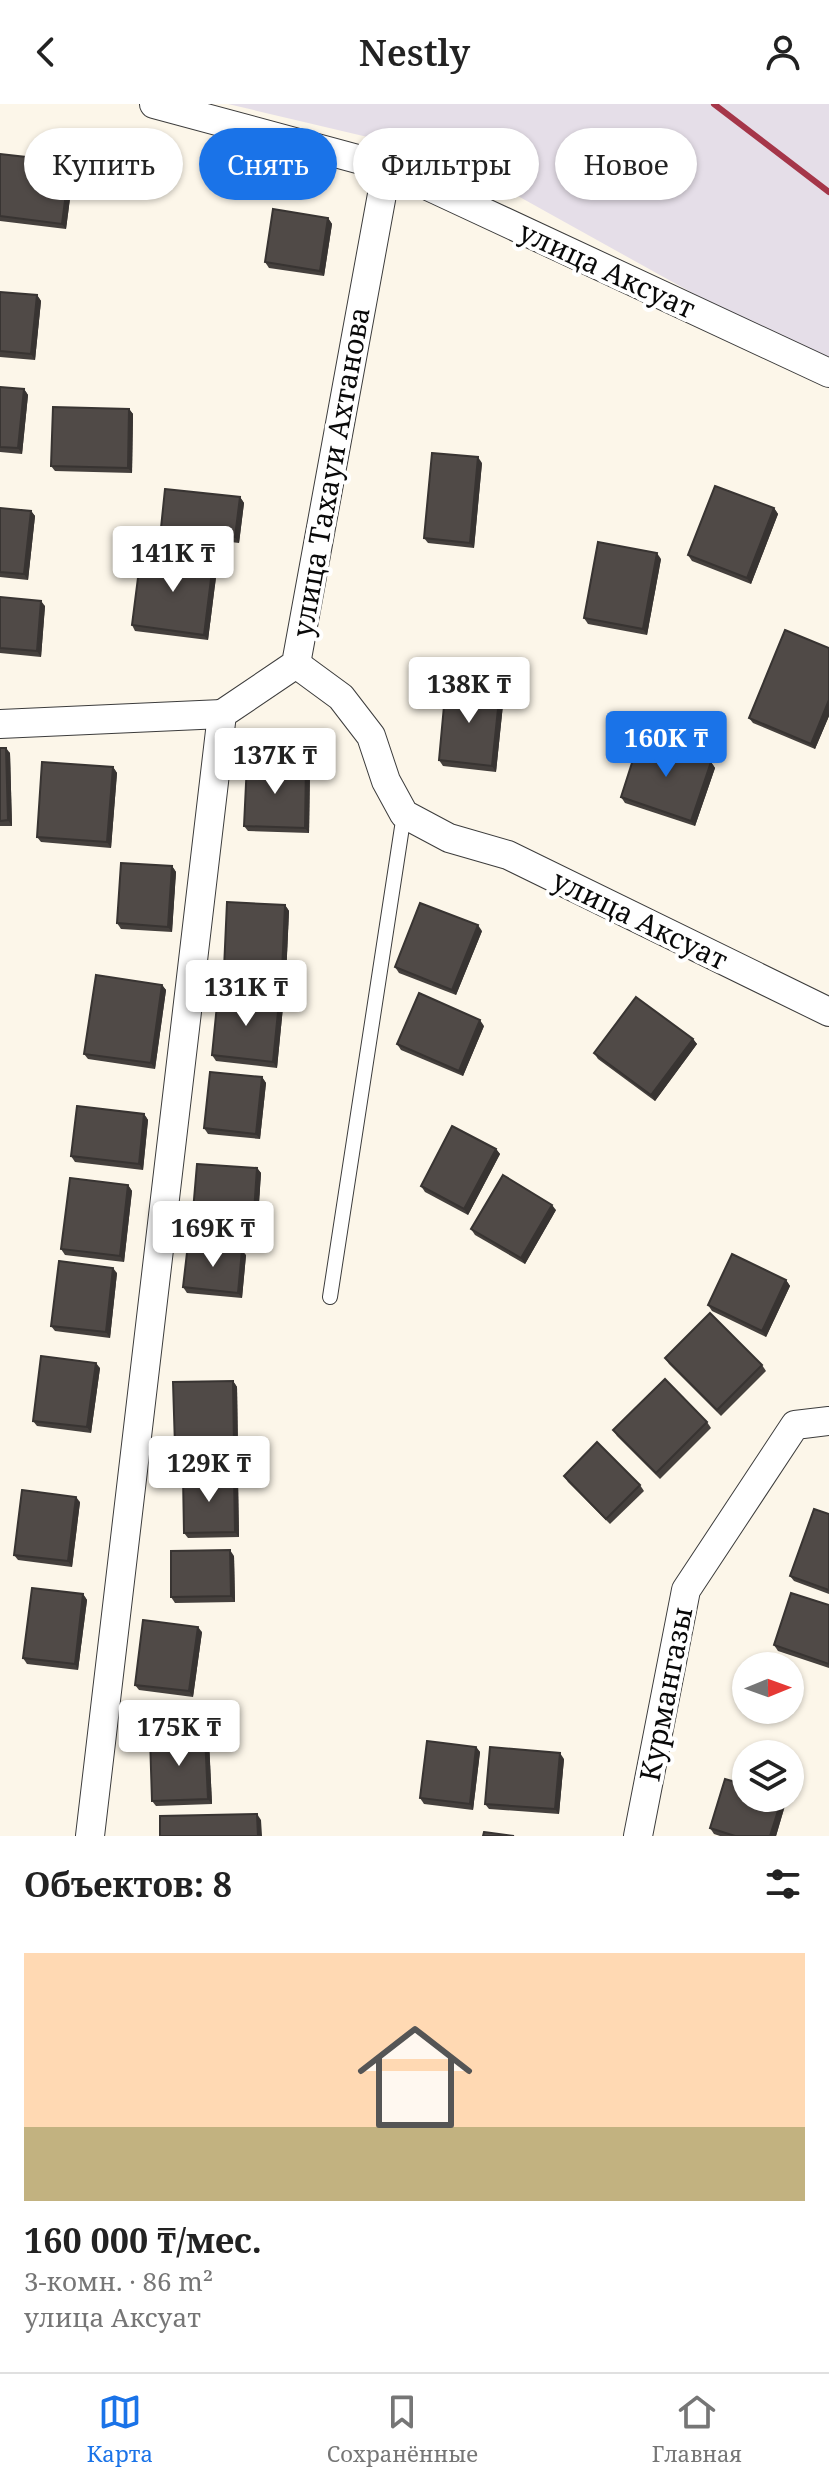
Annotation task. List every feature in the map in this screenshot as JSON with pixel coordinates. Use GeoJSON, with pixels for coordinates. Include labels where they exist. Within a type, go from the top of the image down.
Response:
{"type":"FeatureCollection","features":[{"type":"Feature","properties":{"kind":"street","name":"улица Аксуат"},"geometry":{"type":"LineString","coordinates":[[154,104],[353,158]]}},
{"type":"Feature","properties":{"kind":"street","name":"улица Тахауи Ахтанова"},"geometry":{"type":"LineString","coordinates":[[222,714],[296,664],[381,200]]}},
{"type":"Feature","properties":{"kind":"street","name":"улица Аксуат"},"geometry":{"type":"LineString","coordinates":[[458,200],[829,373]]}},
{"type":"Feature","properties":{"kind":"street"},"geometry":{"type":"LineString","coordinates":[[296,664],[341,697],[371,736],[386,781],[404,814]]}},
{"type":"Feature","properties":{"kind":"street"},"geometry":{"type":"LineString","coordinates":[[0,724],[222,714],[90,1836]]}},
{"type":"Feature","properties":{"kind":"street","name":"улица Аксуат"},"geometry":{"type":"LineString","coordinates":[[404,814],[449,838],[508,855],[829,1012]]}},
{"type":"Feature","properties":{"kind":"street","name":"Курмангазы"},"geometry":{"type":"LineString","coordinates":[[638,1836],[686,1590],[795,1425],[829,1421]]}},
{"type":"Feature","properties":{"kind":"lane"},"geometry":{"type":"LineString","coordinates":[[330,1297],[404,814]]}},
{"type":"Feature","properties":{"kind":"shaded area"},"geometry":{"type":"Polygon","coordinates":[[[228,104],[829,104],[829,369],[525,200],[539,200],[539,128],[353,128],[353,134],[228,104]]]}},
{"type":"Feature","properties":{"kind":"building"},"geometry":{"type":"Polygon","coordinates":[[[0,154],[24,157],[24,200],[65,200],[62,224],[0,216],[0,154]]]}},
{"type":"Feature","properties":{"kind":"building"},"geometry":{"type":"Polygon","coordinates":[[[273,209],[328,218],[320,271],[265,262],[273,209]]]}},
{"type":"Feature","properties":{"kind":"building"},"geometry":{"type":"Polygon","coordinates":[[[0,292],[37,295],[31,354],[0,351],[0,292]]]}},
{"type":"Feature","properties":{"kind":"building"},"geometry":{"type":"Polygon","coordinates":[[[0,387],[24,389],[18,448],[0,447],[0,387]]]}},
{"type":"Feature","properties":{"kind":"building"},"geometry":{"type":"Polygon","coordinates":[[[53,407],[129,409],[128,468],[51,466],[53,407]]]}},
{"type":"Feature","properties":{"kind":"building"},"geometry":{"type":"Polygon","coordinates":[[[432,453],[478,457],[470,543],[424,538],[432,453]]]}},
{"type":"Feature","properties":{"kind":"building"},"geometry":{"type":"Polygon","coordinates":[[[715,486],[774,508],[747,578],[688,555],[715,486]]]}},
{"type":"Feature","properties":{"kind":"building"},"geometry":{"type":"Polygon","coordinates":[[[165,489],[240,497],[235,537],[161,528],[165,489]]]}},
{"type":"Feature","properties":{"kind":"building"},"geometry":{"type":"Polygon","coordinates":[[[0,508],[31,511],[24,574],[0,572],[0,508]]]}},
{"type":"Feature","properties":{"kind":"building"},"geometry":{"type":"Polygon","coordinates":[[[598,542],[657,553],[643,629],[584,618],[598,542]]]}},
{"type":"Feature","properties":{"kind":"building"},"geometry":{"type":"Polygon","coordinates":[[[141,554],[213,563],[204,635],[132,625],[141,554]]]}},
{"type":"Feature","properties":{"kind":"building"},"geometry":{"type":"Polygon","coordinates":[[[0,597],[41,601],[37,651],[0,648],[0,597]]]}},
{"type":"Feature","properties":{"kind":"building"},"geometry":{"type":"Polygon","coordinates":[[[785,630],[829,648],[829,700],[811,744],[749,718],[785,630]]]}},
{"type":"Feature","properties":{"kind":"building"},"geometry":{"type":"Polygon","coordinates":[[[446,684],[500,690],[492,766],[439,760],[446,684]]]}},
{"type":"Feature","properties":{"kind":"building"},"geometry":{"type":"Polygon","coordinates":[[[640,738],[711,762],[691,821],[621,797],[640,738]]]}},
{"type":"Feature","properties":{"kind":"building"},"geometry":{"type":"Polygon","coordinates":[[[0,748],[6,748],[8,820],[0,821],[0,748]]]}},
{"type":"Feature","properties":{"kind":"building"},"geometry":{"type":"Polygon","coordinates":[[[42,762],[113,767],[107,842],[37,837],[42,762]]]}},
{"type":"Feature","properties":{"kind":"building"},"geometry":{"type":"Polygon","coordinates":[[[247,763],[306,765],[305,828],[244,826],[247,763]]]}},
{"type":"Feature","properties":{"kind":"building"},"geometry":{"type":"Polygon","coordinates":[[[121,863],[172,866],[168,927],[117,923],[121,863]]]}},
{"type":"Feature","properties":{"kind":"building"},"geometry":{"type":"Polygon","coordinates":[[[227,902],[285,905],[282,972],[224,969],[227,902]]]}},
{"type":"Feature","properties":{"kind":"building"},"geometry":{"type":"Polygon","coordinates":[[[420,903],[478,925],[452,990],[395,967],[420,903]]]}},
{"type":"Feature","properties":{"kind":"building"},"geometry":{"type":"Polygon","coordinates":[[[96,975],[162,985],[151,1063],[84,1054],[96,975]]]}},
{"type":"Feature","properties":{"kind":"building"},"geometry":{"type":"Polygon","coordinates":[[[419,993],[480,1020],[459,1071],[397,1044],[419,993]]]}},
{"type":"Feature","properties":{"kind":"building"},"geometry":{"type":"Polygon","coordinates":[[[218,995],[279,1002],[273,1062],[212,1055],[218,995]]]}},
{"type":"Feature","properties":{"kind":"building"},"geometry":{"type":"Polygon","coordinates":[[[636,997],[693,1039],[651,1095],[594,1053],[636,997]]]}},
{"type":"Feature","properties":{"kind":"building"},"geometry":{"type":"Polygon","coordinates":[[[210,1072],[262,1077],[256,1134],[204,1128],[210,1072]]]}},
{"type":"Feature","properties":{"kind":"building"},"geometry":{"type":"Polygon","coordinates":[[[77,1106],[144,1114],[139,1164],[71,1156],[77,1106]]]}},
{"type":"Feature","properties":{"kind":"building"},"geometry":{"type":"Polygon","coordinates":[[[452,1126],[496,1149],[464,1209],[421,1186],[452,1126]]]}},
{"type":"Feature","properties":{"kind":"building"},"geometry":{"type":"Polygon","coordinates":[[[197,1164],[257,1168],[253,1227],[192,1223],[197,1164]]]}},
{"type":"Feature","properties":{"kind":"building"},"geometry":{"type":"Polygon","coordinates":[[[503,1175],[552,1205],[521,1258],[471,1229],[503,1175]]]}},
{"type":"Feature","properties":{"kind":"building"},"geometry":{"type":"Polygon","coordinates":[[[70,1178],[128,1185],[120,1256],[61,1249],[70,1178]]]}},
{"type":"Feature","properties":{"kind":"building"},"geometry":{"type":"Polygon","coordinates":[[[188,1244],[242,1250],[238,1293],[183,1287],[188,1244]]]}},
{"type":"Feature","properties":{"kind":"building"},"geometry":{"type":"Polygon","coordinates":[[[732,1254],[786,1280],[762,1331],[708,1305],[732,1254]]]}},
{"type":"Feature","properties":{"kind":"building"},"geometry":{"type":"Polygon","coordinates":[[[59,1261],[113,1268],[106,1332],[51,1326],[59,1261]]]}},
{"type":"Feature","properties":{"kind":"building"},"geometry":{"type":"Polygon","coordinates":[[[710,1313],[762,1365],[717,1410],[665,1358],[710,1313]]]}},
{"type":"Feature","properties":{"kind":"building"},"geometry":{"type":"Polygon","coordinates":[[[41,1356],[96,1363],[87,1427],[33,1421],[41,1356]]]}},
{"type":"Feature","properties":{"kind":"building"},"geometry":{"type":"Polygon","coordinates":[[[665,1379],[707,1422],[656,1473],[613,1430],[665,1379]]]}},
{"type":"Feature","properties":{"kind":"building"},"geometry":{"type":"Polygon","coordinates":[[[233,1381],[234,1445],[175,1446],[173,1382],[233,1381]]]}},
{"type":"Feature","properties":{"kind":"building"},"geometry":{"type":"Polygon","coordinates":[[[597,1442],[640,1485],[606,1519],[564,1476],[597,1442]]]}},
{"type":"Feature","properties":{"kind":"building"},"geometry":{"type":"Polygon","coordinates":[[[234,1475],[235,1532],[184,1533],[183,1476],[234,1475]]]}},
{"type":"Feature","properties":{"kind":"building"},"geometry":{"type":"Polygon","coordinates":[[[22,1490],[76,1497],[68,1561],[14,1555],[22,1490]]]}},
{"type":"Feature","properties":{"kind":"building"},"geometry":{"type":"Polygon","coordinates":[[[814,1509],[829,1514],[829,1590],[790,1576],[814,1509]]]}},
{"type":"Feature","properties":{"kind":"building"},"geometry":{"type":"Polygon","coordinates":[[[230,1550],[231,1596],[171,1597],[171,1551],[230,1550]]]}},
{"type":"Feature","properties":{"kind":"building"},"geometry":{"type":"Polygon","coordinates":[[[32,1588],[83,1594],[75,1664],[23,1658],[32,1588]]]}},
{"type":"Feature","properties":{"kind":"building"},"geometry":{"type":"Polygon","coordinates":[[[791,1593],[829,1605],[829,1664],[804,1655],[804,1652],[774,1645],[791,1593]]]}},
{"type":"Feature","properties":{"kind":"building"},"geometry":{"type":"Polygon","coordinates":[[[143,1620],[198,1627],[189,1691],[135,1685],[143,1620]]]}},
{"type":"Feature","properties":{"kind":"building"},"geometry":{"type":"Polygon","coordinates":[[[205,1735],[208,1799],[152,1801],[150,1737],[205,1735]]]}},
{"type":"Feature","properties":{"kind":"building"},"geometry":{"type":"Polygon","coordinates":[[[427,1741],[476,1747],[470,1804],[420,1798],[427,1741]]]}},
{"type":"Feature","properties":{"kind":"building"},"geometry":{"type":"Polygon","coordinates":[[[490,1747],[560,1753],[555,1809],[485,1804],[490,1747]]]}},
{"type":"Feature","properties":{"kind":"building"},"geometry":{"type":"Polygon","coordinates":[[[725,1779],[732,1781],[732,1812],[778,1812],[770,1836],[735,1836],[710,1828],[725,1779]]]}},
{"type":"Feature","properties":{"kind":"building"},"geometry":{"type":"Polygon","coordinates":[[[257,1814],[258,1836],[160,1836],[160,1816],[257,1814]]]}},
{"type":"Feature","properties":{"kind":"building"},"geometry":{"type":"Polygon","coordinates":[[[484,1832],[514,1836],[483,1836],[484,1832]]]}},
{"type":"Feature","properties":{"kind":"railway"},"geometry":{"type":"LineString","coordinates":[[714,104],[829,192]]}}]}
